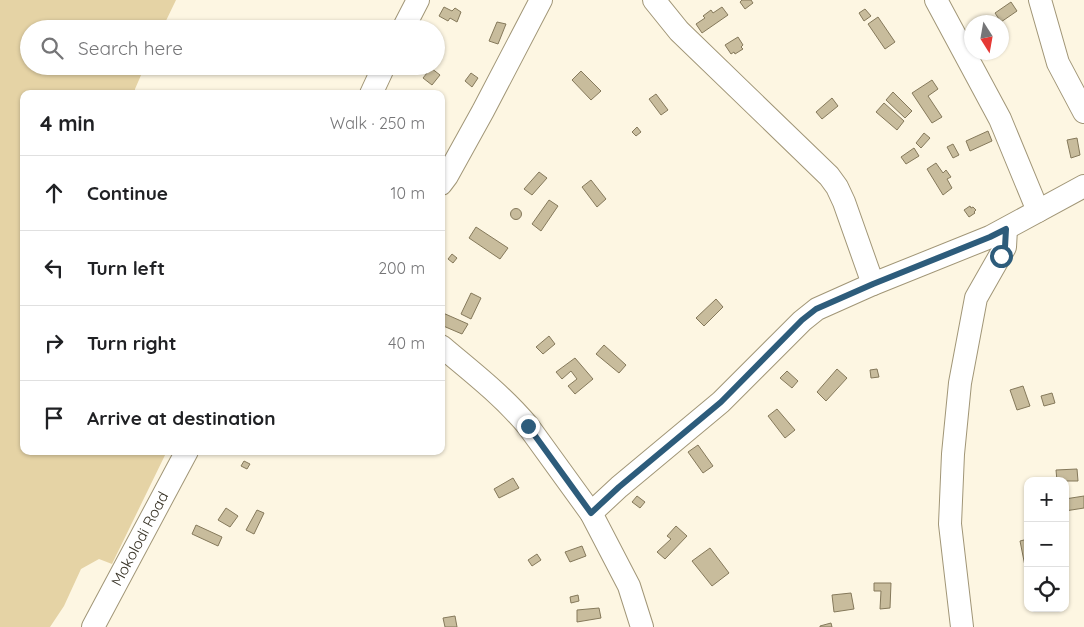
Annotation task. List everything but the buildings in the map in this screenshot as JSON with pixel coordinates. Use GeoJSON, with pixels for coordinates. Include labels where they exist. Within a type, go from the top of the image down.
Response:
{"type":"FeatureCollection","features":[{"type":"Feature","properties":{"kind":"street"},"geometry":{"type":"LineString","coordinates":[[408,20],[418,0]]}},
{"type":"Feature","properties":{"kind":"street"},"geometry":{"type":"LineString","coordinates":[[445,179],[541,0]]}},
{"type":"Feature","properties":{"kind":"street"},"geometry":{"type":"LineString","coordinates":[[654,0],[679,31],[829,176],[844,202],[873,284]]}},
{"type":"Feature","properties":{"kind":"street"},"geometry":{"type":"LineString","coordinates":[[936,0],[1000,119],[1038,211]]}},
{"type":"Feature","properties":{"kind":"street"},"geometry":{"type":"LineString","coordinates":[[1040,0],[1060,68],[1084,112]]}},
{"type":"Feature","properties":{"kind":"street"},"geometry":{"type":"LineString","coordinates":[[372,90],[380,75]]}},
{"type":"Feature","properties":{"kind":"street"},"geometry":{"type":"LineString","coordinates":[[591,513],[619,487],[721,402],[802,320],[816,309],[990,237],[1084,186]]}},
{"type":"Feature","properties":{"kind":"street"},"geometry":{"type":"LineString","coordinates":[[962,627],[950,524],[953,454],[960,383],[976,298],[1005,247],[1006,229]]}},
{"type":"Feature","properties":{"kind":"street"},"geometry":{"type":"LineString","coordinates":[[445,349],[517,412],[591,513],[629,586],[642,627]]}},
{"type":"Feature","properties":{"kind":"street","name":"Mokolodi Road"},"geometry":{"type":"LineString","coordinates":[[93,627],[185,455]]}},
{"type":"Feature","properties":{"kind":"shaded area"},"geometry":{"type":"Polygon","coordinates":[[[0,0],[176,0],[166,20],[20,20],[20,75],[141,75],[135,90],[20,90],[20,455],[165,455],[112,564],[99,559],[81,569],[64,606],[50,627],[0,627],[0,0]]]}},
{"type":"Feature","properties":{"kind":"route"},"geometry":{"type":"LineString","coordinates":[[528,426],[591,513],[619,487],[721,402],[802,320],[816,309],[1006,229],[1005,247],[1001,256]]}}]}
